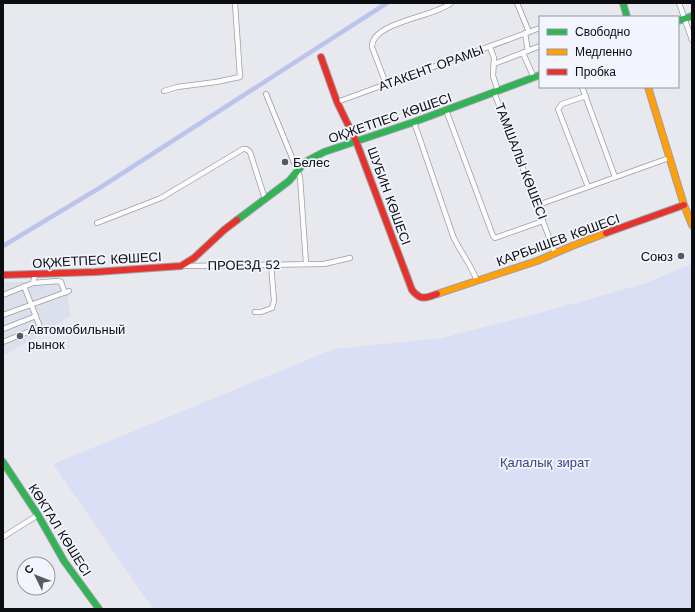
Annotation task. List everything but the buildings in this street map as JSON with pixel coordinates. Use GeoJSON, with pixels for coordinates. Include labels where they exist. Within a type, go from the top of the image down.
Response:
{"type":"FeatureCollection","features":[{"type":"Feature","properties":{"kind":"street"},"geometry":{"type":"LineString","coordinates":[[164,91],[177,87],[240,77],[235,3]]}},
{"type":"Feature","properties":{"kind":"street"},"geometry":{"type":"LineString","coordinates":[[386,84],[372,47],[373,41],[377,36],[391,26],[429,14],[451,3]]}},
{"type":"Feature","properties":{"kind":"street"},"geometry":{"type":"LineString","coordinates":[[518,3],[527,32],[528,51]]}},
{"type":"Feature","properties":{"kind":"street"},"geometry":{"type":"LineString","coordinates":[[623,3],[627,16]]}},
{"type":"Feature","properties":{"kind":"street"},"geometry":{"type":"LineString","coordinates":[[679,3],[681,20],[692,40]]}},
{"type":"Feature","properties":{"kind":"street"},"geometry":{"type":"LineString","coordinates":[[681,20],[692,16]]}},
{"type":"Feature","properties":{"kind":"street","name":"АТАКЕНТ ОРАМЫ"},"geometry":{"type":"LineString","coordinates":[[337,102],[539,28]]}},
{"type":"Feature","properties":{"kind":"street"},"geometry":{"type":"LineString","coordinates":[[494,64],[539,46]]}},
{"type":"Feature","properties":{"kind":"street","name":"ТАМШАЛЫ КӨШЕСІ"},"geometry":{"type":"LineString","coordinates":[[490,47],[494,58],[493,76],[496,92],[555,253]]}},
{"type":"Feature","properties":{"kind":"street","name":"ОҚЖЕТПЕС КӨШЕСІ"},"geometry":{"type":"LineString","coordinates":[[3,275],[95,272],[181,266],[194,258],[224,230],[289,181],[305,162],[314,157],[356,141],[414,122],[537,76],[523,53]]}},
{"type":"Feature","properties":{"kind":"street","name":"ШУБИН КӨШЕСІ"},"geometry":{"type":"LineString","coordinates":[[321,57],[337,102],[356,141],[412,290],[418,297]]}},
{"type":"Feature","properties":{"kind":"street"},"geometry":{"type":"LineString","coordinates":[[582,88],[615,177]]}},
{"type":"Feature","properties":{"kind":"street"},"geometry":{"type":"LineString","coordinates":[[648,88],[669,158],[692,225]]}},
{"type":"Feature","properties":{"kind":"street"},"geometry":{"type":"LineString","coordinates":[[266,94],[298,171],[306,264]]}},
{"type":"Feature","properties":{"kind":"street"},"geometry":{"type":"LineString","coordinates":[[586,96],[562,104],[558,109],[588,188]]}},
{"type":"Feature","properties":{"kind":"street"},"geometry":{"type":"LineString","coordinates":[[446,110],[493,236],[495,238],[543,221]]}},
{"type":"Feature","properties":{"kind":"street"},"geometry":{"type":"LineString","coordinates":[[414,122],[453,236],[474,272],[477,281]]}},
{"type":"Feature","properties":{"kind":"street"},"geometry":{"type":"LineString","coordinates":[[97,223],[161,198],[243,149],[250,152],[266,199]]}},
{"type":"Feature","properties":{"kind":"street"},"geometry":{"type":"LineString","coordinates":[[538,205],[669,158]]}},
{"type":"Feature","properties":{"kind":"street","name":"КАРБЫШЕВ КӨШЕСІ"},"geometry":{"type":"LineString","coordinates":[[418,297],[424,298],[537,261],[684,205]]}},
{"type":"Feature","properties":{"kind":"street","name":"ПРОЕЗД 52"},"geometry":{"type":"LineString","coordinates":[[181,266],[324,264],[350,258]]}},
{"type":"Feature","properties":{"kind":"street"},"geometry":{"type":"LineString","coordinates":[[255,312],[261,312],[272,308],[274,301],[271,264]]}},
{"type":"Feature","properties":{"kind":"street"},"geometry":{"type":"LineString","coordinates":[[33,283],[35,275]]}},
{"type":"Feature","properties":{"kind":"street"},"geometry":{"type":"LineString","coordinates":[[3,295],[33,283],[58,281],[61,282],[67,292],[3,315]]}},
{"type":"Feature","properties":{"kind":"street"},"geometry":{"type":"LineString","coordinates":[[3,342],[40,327],[24,286]]}},
{"type":"Feature","properties":{"kind":"street"},"geometry":{"type":"LineString","coordinates":[[3,329],[36,316]]}},
{"type":"Feature","properties":{"kind":"street","name":"КӨКТАЛ КӨШЕСІ"},"geometry":{"type":"LineString","coordinates":[[3,462],[38,515],[64,561],[99,609]]}},
{"type":"Feature","properties":{"kind":"street"},"geometry":{"type":"LineString","coordinates":[[3,537],[38,515]]}},
{"type":"Feature","properties":{"kind":"shaded area","name":"Автомобильный рынок"},"geometry":{"type":"Polygon","coordinates":[[[64,279],[71,316],[3,356],[3,283],[64,279]]]}},
{"type":"Feature","properties":{"kind":"green space","name":"Қалалық зират"},"geometry":{"type":"Polygon","coordinates":[[[692,264],[692,609],[153,609],[53,464],[334,349],[442,338],[558,308],[646,283],[692,264]]]}},
{"type":"Feature","properties":{"kind":"waterway"},"geometry":{"type":"LineString","coordinates":[[3,246],[101,187],[387,3]]}},
{"type":"Feature","properties":{"kind":"traffic: fast"},"geometry":{"type":"LineString","coordinates":[[623,3],[627,16]]}},
{"type":"Feature","properties":{"kind":"traffic: fast"},"geometry":{"type":"LineString","coordinates":[[679,21],[692,16]]}},
{"type":"Feature","properties":{"kind":"traffic: fast"},"geometry":{"type":"LineString","coordinates":[[237,220],[289,181],[305,162],[324,152],[414,122],[539,75]]}},
{"type":"Feature","properties":{"kind":"traffic: fast"},"geometry":{"type":"LineString","coordinates":[[3,462],[38,515],[64,561],[99,609]]}},
{"type":"Feature","properties":{"kind":"traffic: slow"},"geometry":{"type":"LineString","coordinates":[[648,88],[684,205],[692,225]]}},
{"type":"Feature","properties":{"kind":"traffic: slow"},"geometry":{"type":"LineString","coordinates":[[437,294],[537,261],[606,233]]}},
{"type":"Feature","properties":{"kind":"traffic: jam"},"geometry":{"type":"LineString","coordinates":[[321,57],[337,102],[356,141],[412,290],[418,296],[423,298],[437,294]]}},
{"type":"Feature","properties":{"kind":"traffic: jam"},"geometry":{"type":"LineString","coordinates":[[606,233],[684,205]]}},
{"type":"Feature","properties":{"kind":"traffic: jam"},"geometry":{"type":"LineString","coordinates":[[3,275],[95,272],[181,266],[194,258],[237,220]]}},
{"type":"Feature","properties":{"kind":"place","name":"Белес"},"geometry":{"type":"Point","coordinates":[285,162]}},
{"type":"Feature","properties":{"kind":"place","name":"Союз"},"geometry":{"type":"Point","coordinates":[681,256]}},
{"type":"Feature","properties":{"kind":"place","name":"Автомобильный рынок"},"geometry":{"type":"Point","coordinates":[20,336]}}]}
